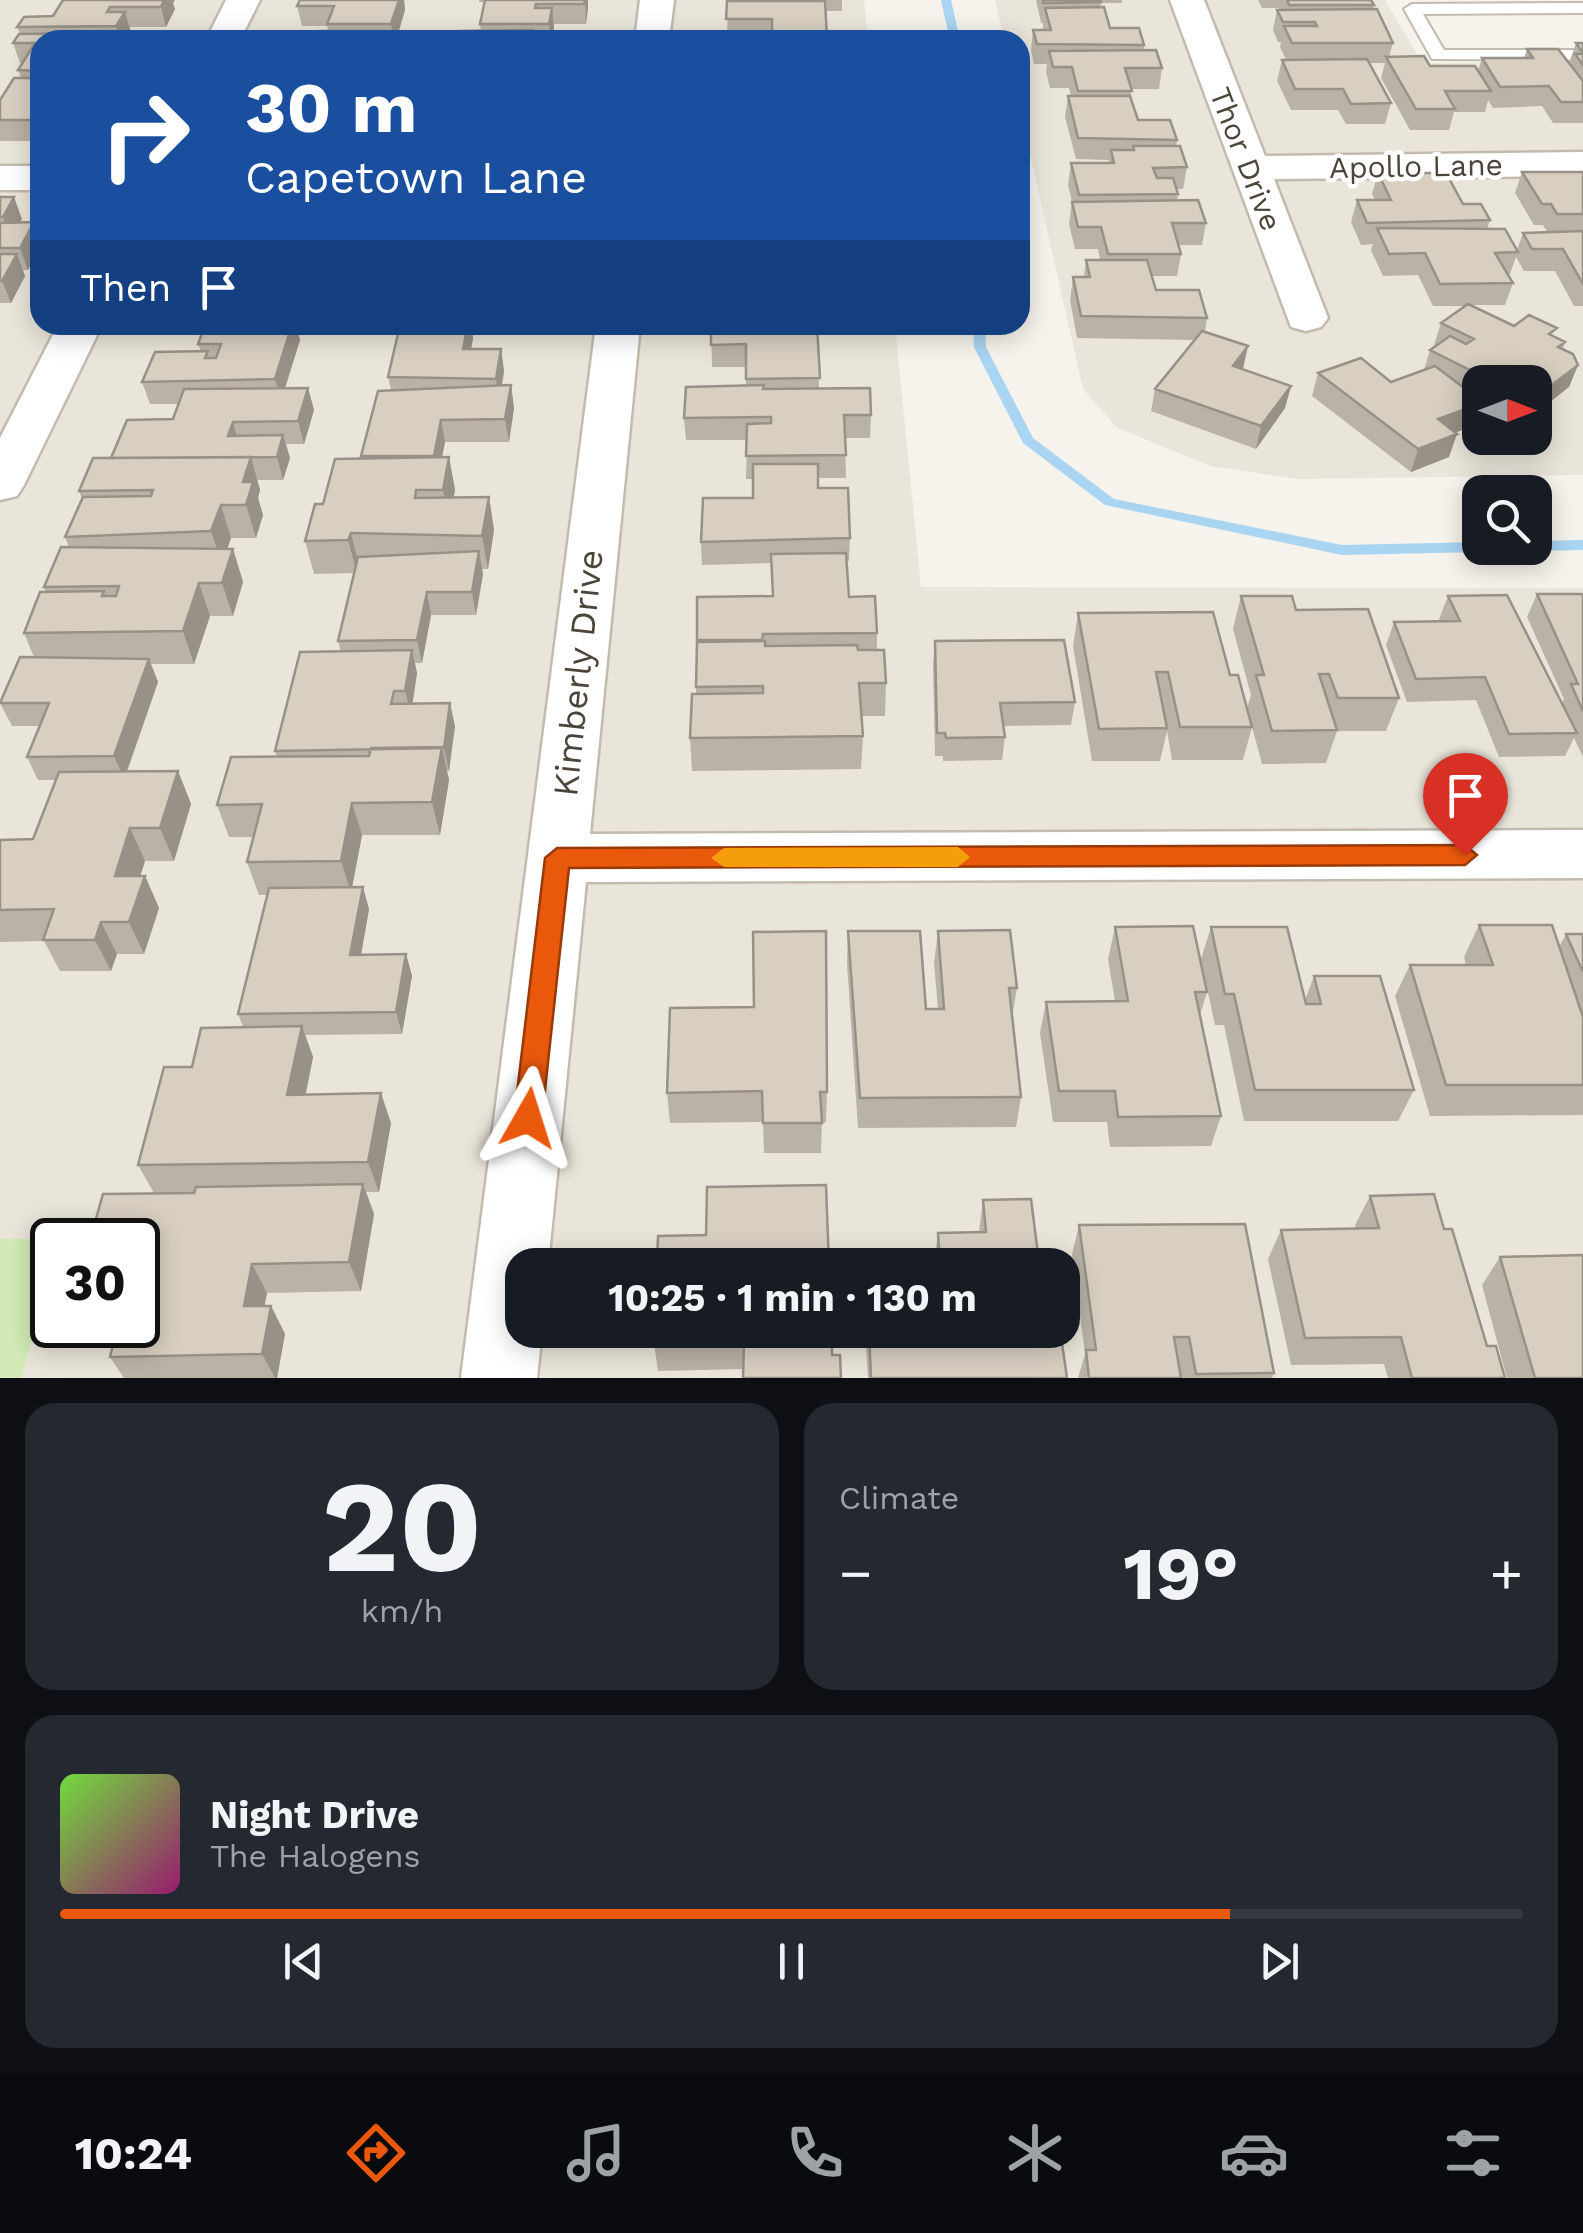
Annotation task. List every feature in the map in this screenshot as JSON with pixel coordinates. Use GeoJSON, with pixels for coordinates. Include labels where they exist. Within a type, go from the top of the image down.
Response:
{"type":"FeatureCollection","features":[{"type":"Feature","properties":{"kind":"street"},"geometry":{"type":"LineString","coordinates":[[228,30],[243,0]]}},
{"type":"Feature","properties":{"kind":"street"},"geometry":{"type":"LineString","coordinates":[[653,30],[657,0]]}},
{"type":"Feature","properties":{"kind":"street","name":"Thor Drive"},"geometry":{"type":"LineString","coordinates":[[1186,0],[1306,318]]}},
{"type":"Feature","properties":{"kind":"street","name":"Apollo Lane"},"geometry":{"type":"LineString","coordinates":[[1250,168],[1583,164]]}},
{"type":"Feature","properties":{"kind":"street"},"geometry":{"type":"LineString","coordinates":[[0,178],[30,178]]}},
{"type":"Feature","properties":{"kind":"street"},"geometry":{"type":"LineString","coordinates":[[0,486],[75,335]]}},
{"type":"Feature","properties":{"kind":"street","name":"Kimberly Drive"},"geometry":{"type":"LineString","coordinates":[[499,1378],[617,335]]}},
{"type":"Feature","properties":{"kind":"street"},"geometry":{"type":"LineString","coordinates":[[557,858],[1583,854]]}},
{"type":"Feature","properties":{"kind":"lane"},"geometry":{"type":"LineString","coordinates":[[1583,8],[1477,4],[1412,10],[1438,55],[1583,55]]}},
{"type":"Feature","properties":{"kind":"shaded area"},"geometry":{"type":"Polygon","coordinates":[[[0,0],[864,0],[867,30],[30,30],[30,335],[896,335],[921,587],[1583,588],[1583,1378],[21,1378],[30,1348],[160,1348],[160,1218],[30,1218],[30,1239],[0,1239],[0,0]]]}},
{"type":"Feature","properties":{"kind":"shaded area"},"geometry":{"type":"Polygon","coordinates":[[[995,0],[1385,0],[1422,63],[1583,63],[1583,475],[1298,479],[1210,466],[1116,427],[1083,389],[1030,154],[1030,30],[1002,30],[995,0]]]}},
{"type":"Feature","properties":{"kind":"green space"},"geometry":{"type":"Polygon","coordinates":[[[0,1239],[30,1239],[30,1348],[21,1378],[0,1378],[0,1239]]]}},
{"type":"Feature","properties":{"kind":"building"},"geometry":{"type":"Polygon","coordinates":[[[63,0],[164,0],[161,7],[110,7],[107,12],[125,12],[116,26],[17,27],[24,17],[53,16],[63,0]]]}},
{"type":"Feature","properties":{"kind":"building"},"geometry":{"type":"Polygon","coordinates":[[[300,0],[399,0],[391,24],[327,24],[334,6],[297,6],[300,0]]]}},
{"type":"Feature","properties":{"kind":"building"},"geometry":{"type":"Polygon","coordinates":[[[485,0],[585,0],[584,4],[536,4],[535,8],[552,8],[549,24],[480,24],[485,0]]]}},
{"type":"Feature","properties":{"kind":"building"},"geometry":{"type":"Polygon","coordinates":[[[1100,0],[1101,2],[1043,3],[1100,0]]]}},
{"type":"Feature","properties":{"kind":"building"},"geometry":{"type":"Polygon","coordinates":[[[1287,0],[1371,0],[1374,5],[1289,5],[1287,0]]]}},
{"type":"Feature","properties":{"kind":"building"},"geometry":{"type":"Polygon","coordinates":[[[727,1],[825,1],[827,30],[772,30],[772,19],[726,19],[727,1]]]}},
{"type":"Feature","properties":{"kind":"building"},"geometry":{"type":"Polygon","coordinates":[[[1104,7],[1110,28],[1139,28],[1144,45],[1037,44],[1033,30],[1051,30],[1045,8],[1104,7]]]}},
{"type":"Feature","properties":{"kind":"building"},"geometry":{"type":"Polygon","coordinates":[[[1377,9],[1393,43],[1292,43],[1284,26],[1317,26],[1315,22],[1283,22],[1277,10],[1377,9]]]}},
{"type":"Feature","properties":{"kind":"building"},"geometry":{"type":"Polygon","coordinates":[[[19,34],[30,34],[30,43],[13,43],[19,34]]]}},
{"type":"Feature","properties":{"kind":"building"},"geometry":{"type":"Polygon","coordinates":[[[1527,49],[1558,49],[1583,81],[1583,102],[1561,102],[1549,86],[1500,87],[1482,58],[1533,58],[1527,49]]]}},
{"type":"Feature","properties":{"kind":"building"},"geometry":{"type":"Polygon","coordinates":[[[1156,50],[1162,68],[1125,68],[1132,91],[1078,91],[1072,67],[1053,67],[1049,51],[1156,50]]]}},
{"type":"Feature","properties":{"kind":"building"},"geometry":{"type":"Polygon","coordinates":[[[30,51],[30,71],[18,70],[30,51]]]}},
{"type":"Feature","properties":{"kind":"building"},"geometry":{"type":"Polygon","coordinates":[[[1424,56],[1430,66],[1475,66],[1491,91],[1445,91],[1455,109],[1416,109],[1386,57],[1424,56]]]}},
{"type":"Feature","properties":{"kind":"building"},"geometry":{"type":"Polygon","coordinates":[[[1367,59],[1391,103],[1351,104],[1343,89],[1295,89],[1282,60],[1367,59]]]}},
{"type":"Feature","properties":{"kind":"building"},"geometry":{"type":"Polygon","coordinates":[[[14,78],[30,78],[30,120],[0,120],[0,100],[14,78]]]}},
{"type":"Feature","properties":{"kind":"building"},"geometry":{"type":"Polygon","coordinates":[[[1068,96],[1130,96],[1138,120],[1170,120],[1177,140],[1078,138],[1068,96]]]}},
{"type":"Feature","properties":{"kind":"building"},"geometry":{"type":"Polygon","coordinates":[[[1133,146],[1180,146],[1187,167],[1153,168],[1157,178],[1173,178],[1178,194],[1079,195],[1071,163],[1114,163],[1111,150],[1134,150],[1133,146]]]}},
{"type":"Feature","properties":{"kind":"building"},"geometry":{"type":"Polygon","coordinates":[[[1522,172],[1583,172],[1583,214],[1557,214],[1551,204],[1542,204],[1522,172]]]}},
{"type":"Feature","properties":{"kind":"building"},"geometry":{"type":"Polygon","coordinates":[[[1378,173],[1446,173],[1463,204],[1481,204],[1490,220],[1367,223],[1357,200],[1391,200],[1378,173]]]}},
{"type":"Feature","properties":{"kind":"building"},"geometry":{"type":"Polygon","coordinates":[[[0,197],[14,197],[3,217],[0,217],[0,197]]]}},
{"type":"Feature","properties":{"kind":"building"},"geometry":{"type":"Polygon","coordinates":[[[1198,200],[1206,223],[1172,223],[1181,254],[1108,254],[1101,227],[1078,227],[1072,202],[1198,200]]]}},
{"type":"Feature","properties":{"kind":"building"},"geometry":{"type":"Polygon","coordinates":[[[30,222],[20,248],[0,248],[0,223],[30,222]]]}},
{"type":"Feature","properties":{"kind":"building"},"geometry":{"type":"Polygon","coordinates":[[[1377,228],[1505,229],[1518,252],[1495,253],[1513,283],[1440,284],[1425,253],[1389,254],[1377,228]]]}},
{"type":"Feature","properties":{"kind":"building"},"geometry":{"type":"Polygon","coordinates":[[[1583,231],[1583,284],[1563,249],[1532,249],[1523,233],[1583,231]]]}},
{"type":"Feature","properties":{"kind":"building"},"geometry":{"type":"Polygon","coordinates":[[[0,254],[17,254],[2,281],[0,281],[0,254]]]}},
{"type":"Feature","properties":{"kind":"building"},"geometry":{"type":"Polygon","coordinates":[[[1086,260],[1147,260],[1156,290],[1199,290],[1207,318],[1081,316],[1073,277],[1090,277],[1086,260]]]}},
{"type":"Feature","properties":{"kind":"building"},"geometry":{"type":"Polygon","coordinates":[[[1468,304],[1514,326],[1529,315],[1557,328],[1549,334],[1565,342],[1558,347],[1573,354],[1578,365],[1552,385],[1552,365],[1462,366],[1430,350],[1450,336],[1466,344],[1474,339],[1441,323],[1468,304]]]}},
{"type":"Feature","properties":{"kind":"building"},"geometry":{"type":"Polygon","coordinates":[[[1202,331],[1248,346],[1233,366],[1291,386],[1261,426],[1155,389],[1202,331]]]}},
{"type":"Feature","properties":{"kind":"building"},"geometry":{"type":"Polygon","coordinates":[[[201,335],[289,335],[275,379],[142,382],[155,352],[208,351],[205,358],[216,358],[221,344],[198,344],[201,335]]]}},
{"type":"Feature","properties":{"kind":"building"},"geometry":{"type":"Polygon","coordinates":[[[398,335],[466,335],[463,349],[501,349],[496,379],[388,377],[398,335]]]}},
{"type":"Feature","properties":{"kind":"building"},"geometry":{"type":"Polygon","coordinates":[[[711,335],[818,335],[820,378],[746,379],[746,344],[711,345],[711,335]]]}},
{"type":"Feature","properties":{"kind":"building"},"geometry":{"type":"Polygon","coordinates":[[[1361,358],[1391,382],[1435,366],[1462,386],[1462,410],[1438,419],[1457,434],[1418,449],[1318,373],[1361,358]]]}},
{"type":"Feature","properties":{"kind":"building"},"geometry":{"type":"Polygon","coordinates":[[[511,385],[505,419],[441,420],[434,456],[361,456],[378,391],[511,385]]]}},
{"type":"Feature","properties":{"kind":"building"},"geometry":{"type":"Polygon","coordinates":[[[764,385],[763,389],[870,388],[871,415],[844,415],[846,455],[746,456],[747,424],[771,423],[771,417],[684,418],[686,387],[764,385]]]}},
{"type":"Feature","properties":{"kind":"building"},"geometry":{"type":"Polygon","coordinates":[[[308,388],[298,421],[233,422],[228,436],[283,435],[277,457],[111,458],[127,420],[173,419],[184,389],[308,388]]]}},
{"type":"Feature","properties":{"kind":"building"},"geometry":{"type":"Polygon","coordinates":[[[251,457],[243,482],[253,482],[246,505],[221,505],[211,531],[65,537],[83,497],[151,496],[153,490],[79,491],[93,458],[251,457]]]}},
{"type":"Feature","properties":{"kind":"building"},"geometry":{"type":"Polygon","coordinates":[[[449,457],[443,490],[416,490],[415,498],[489,497],[482,536],[351,533],[348,540],[305,541],[315,504],[323,504],[335,459],[449,457]]]}},
{"type":"Feature","properties":{"kind":"building"},"geometry":{"type":"Polygon","coordinates":[[[753,464],[818,464],[818,488],[848,488],[850,538],[701,542],[703,498],[753,498],[753,464]]]}},
{"type":"Feature","properties":{"kind":"building"},"geometry":{"type":"Polygon","coordinates":[[[61,547],[233,549],[222,583],[199,583],[183,631],[24,633],[40,592],[104,591],[102,596],[116,596],[119,586],[44,587],[61,547]]]}},
{"type":"Feature","properties":{"kind":"building"},"geometry":{"type":"Polygon","coordinates":[[[479,551],[472,592],[427,592],[417,640],[338,641],[358,557],[479,551]]]}},
{"type":"Feature","properties":{"kind":"building"},"geometry":{"type":"Polygon","coordinates":[[[846,553],[849,597],[875,596],[877,633],[763,634],[762,640],[697,640],[697,597],[773,596],[771,554],[846,553]]]}},
{"type":"Feature","properties":{"kind":"building"},"geometry":{"type":"Polygon","coordinates":[[[1537,594],[1583,596],[1583,711],[1571,684],[1578,684],[1537,594]]]}},
{"type":"Feature","properties":{"kind":"building"},"geometry":{"type":"Polygon","coordinates":[[[1507,595],[1577,733],[1509,734],[1485,677],[1416,679],[1394,622],[1460,621],[1448,596],[1507,595]]]}},
{"type":"Feature","properties":{"kind":"building"},"geometry":{"type":"Polygon","coordinates":[[[1241,596],[1292,596],[1296,610],[1368,609],[1399,698],[1338,698],[1329,674],[1319,674],[1337,730],[1272,731],[1256,675],[1264,675],[1241,596]]]}},
{"type":"Feature","properties":{"kind":"building"},"geometry":{"type":"Polygon","coordinates":[[[1213,612],[1230,675],[1238,675],[1252,727],[1180,727],[1168,672],[1156,672],[1167,728],[1099,729],[1078,613],[1213,612]]]}},
{"type":"Feature","properties":{"kind":"building"},"geometry":{"type":"Polygon","coordinates":[[[1064,640],[1075,702],[1000,703],[1005,737],[946,738],[945,733],[937,733],[935,641],[1064,640]]]}},
{"type":"Feature","properties":{"kind":"building"},"geometry":{"type":"Polygon","coordinates":[[[765,641],[765,646],[857,645],[858,650],[884,650],[886,683],[859,683],[863,736],[690,738],[692,694],[763,693],[763,686],[696,687],[697,642],[765,641]]]}},
{"type":"Feature","properties":{"kind":"building"},"geometry":{"type":"Polygon","coordinates":[[[412,650],[405,691],[394,691],[391,704],[450,703],[444,748],[275,751],[300,652],[412,650]]]}},
{"type":"Feature","properties":{"kind":"building"},"geometry":{"type":"Polygon","coordinates":[[[20,657],[149,659],[114,756],[27,757],[49,703],[0,703],[20,657]]]}},
{"type":"Feature","properties":{"kind":"building"},"geometry":{"type":"Polygon","coordinates":[[[442,747],[432,802],[352,803],[341,861],[247,862],[262,804],[217,805],[231,757],[369,756],[371,748],[442,747]]]}},
{"type":"Feature","properties":{"kind":"building"},"geometry":{"type":"Polygon","coordinates":[[[178,771],[160,828],[130,828],[115,876],[145,876],[129,922],[101,922],[95,940],[43,940],[54,909],[0,910],[0,840],[33,839],[59,772],[178,771]]]}},
{"type":"Feature","properties":{"kind":"building"},"geometry":{"type":"Polygon","coordinates":[[[363,887],[350,955],[406,954],[396,1012],[238,1014],[269,888],[363,887]]]}},
{"type":"Feature","properties":{"kind":"building"},"geometry":{"type":"Polygon","coordinates":[[[1479,925],[1552,925],[1583,1017],[1583,1085],[1446,1085],[1410,965],[1493,965],[1479,925]]]}},
{"type":"Feature","properties":{"kind":"building"},"geometry":{"type":"Polygon","coordinates":[[[1193,926],[1207,992],[1195,992],[1221,1116],[1118,1117],[1115,1091],[1059,1091],[1046,1002],[1128,1001],[1115,927],[1193,926]]]}},
{"type":"Feature","properties":{"kind":"building"},"geometry":{"type":"Polygon","coordinates":[[[1211,927],[1287,927],[1306,1004],[1321,1004],[1314,976],[1380,976],[1414,1090],[1255,1090],[1234,994],[1225,994],[1211,927]]]}},
{"type":"Feature","properties":{"kind":"building"},"geometry":{"type":"Polygon","coordinates":[[[1010,930],[1017,988],[1009,988],[1021,1097],[860,1098],[848,931],[920,931],[926,1009],[944,1009],[938,931],[1010,930]]]}},
{"type":"Feature","properties":{"kind":"building"},"geometry":{"type":"Polygon","coordinates":[[[826,931],[827,1092],[820,1092],[822,1123],[763,1123],[762,1091],[667,1093],[670,1008],[754,1007],[753,932],[826,931]]]}},
{"type":"Feature","properties":{"kind":"building"},"geometry":{"type":"Polygon","coordinates":[[[1566,934],[1583,934],[1583,972],[1566,934]]]}},
{"type":"Feature","properties":{"kind":"building"},"geometry":{"type":"Polygon","coordinates":[[[302,1026],[287,1095],[381,1093],[368,1162],[138,1165],[164,1067],[192,1067],[201,1028],[302,1026]]]}},
{"type":"Feature","properties":{"kind":"building"},"geometry":{"type":"Polygon","coordinates":[[[363,1184],[349,1262],[252,1264],[244,1306],[271,1306],[262,1354],[110,1357],[112,1348],[160,1348],[160,1218],[96,1218],[103,1194],[194,1193],[196,1187],[363,1184]]]}},
{"type":"Feature","properties":{"kind":"building"},"geometry":{"type":"Polygon","coordinates":[[[826,1185],[828,1248],[658,1248],[658,1236],[706,1235],[707,1187],[826,1185]]]}},
{"type":"Feature","properties":{"kind":"building"},"geometry":{"type":"Polygon","coordinates":[[[1434,1194],[1444,1229],[1452,1229],[1487,1346],[1496,1346],[1505,1378],[1412,1378],[1401,1337],[1305,1338],[1281,1230],[1379,1228],[1370,1196],[1434,1194]]]}},
{"type":"Feature","properties":{"kind":"building"},"geometry":{"type":"Polygon","coordinates":[[[1031,1199],[1037,1248],[939,1248],[938,1233],[986,1232],[983,1200],[1031,1199]]]}},
{"type":"Feature","properties":{"kind":"building"},"geometry":{"type":"Polygon","coordinates":[[[1245,1224],[1274,1373],[1196,1374],[1189,1337],[1174,1337],[1181,1378],[1089,1378],[1086,1350],[1096,1350],[1079,1225],[1245,1224]]]}},
{"type":"Feature","properties":{"kind":"building"},"geometry":{"type":"Polygon","coordinates":[[[1583,1255],[1583,1378],[1535,1378],[1500,1257],[1583,1255]]]}},
{"type":"Feature","properties":{"kind":"building"},"geometry":{"type":"Polygon","coordinates":[[[744,1348],[832,1348],[832,1355],[840,1355],[841,1378],[743,1378],[744,1348]]]}},
{"type":"Feature","properties":{"kind":"building"},"geometry":{"type":"Polygon","coordinates":[[[870,1348],[1063,1348],[1067,1378],[871,1378],[870,1348]]]}},
{"type":"Feature","properties":{"kind":"waterway"},"geometry":{"type":"LineString","coordinates":[[946,0],[953,30]]}},
{"type":"Feature","properties":{"kind":"waterway"},"geometry":{"type":"LineString","coordinates":[[979,335],[980,347],[1028,440],[1110,502],[1342,550],[1462,547]]}},
{"type":"Feature","properties":{"kind":"waterway"},"geometry":{"type":"LineString","coordinates":[[1552,546],[1583,545]]}},
{"type":"Feature","properties":{"kind":"slow traffic"},"geometry":{"type":"LineString","coordinates":[[724,858],[958,857]]}},
{"type":"Feature","properties":{"kind":"route"},"geometry":{"type":"LineString","coordinates":[[528,1118],[557,858],[1465,855]]}}]}
